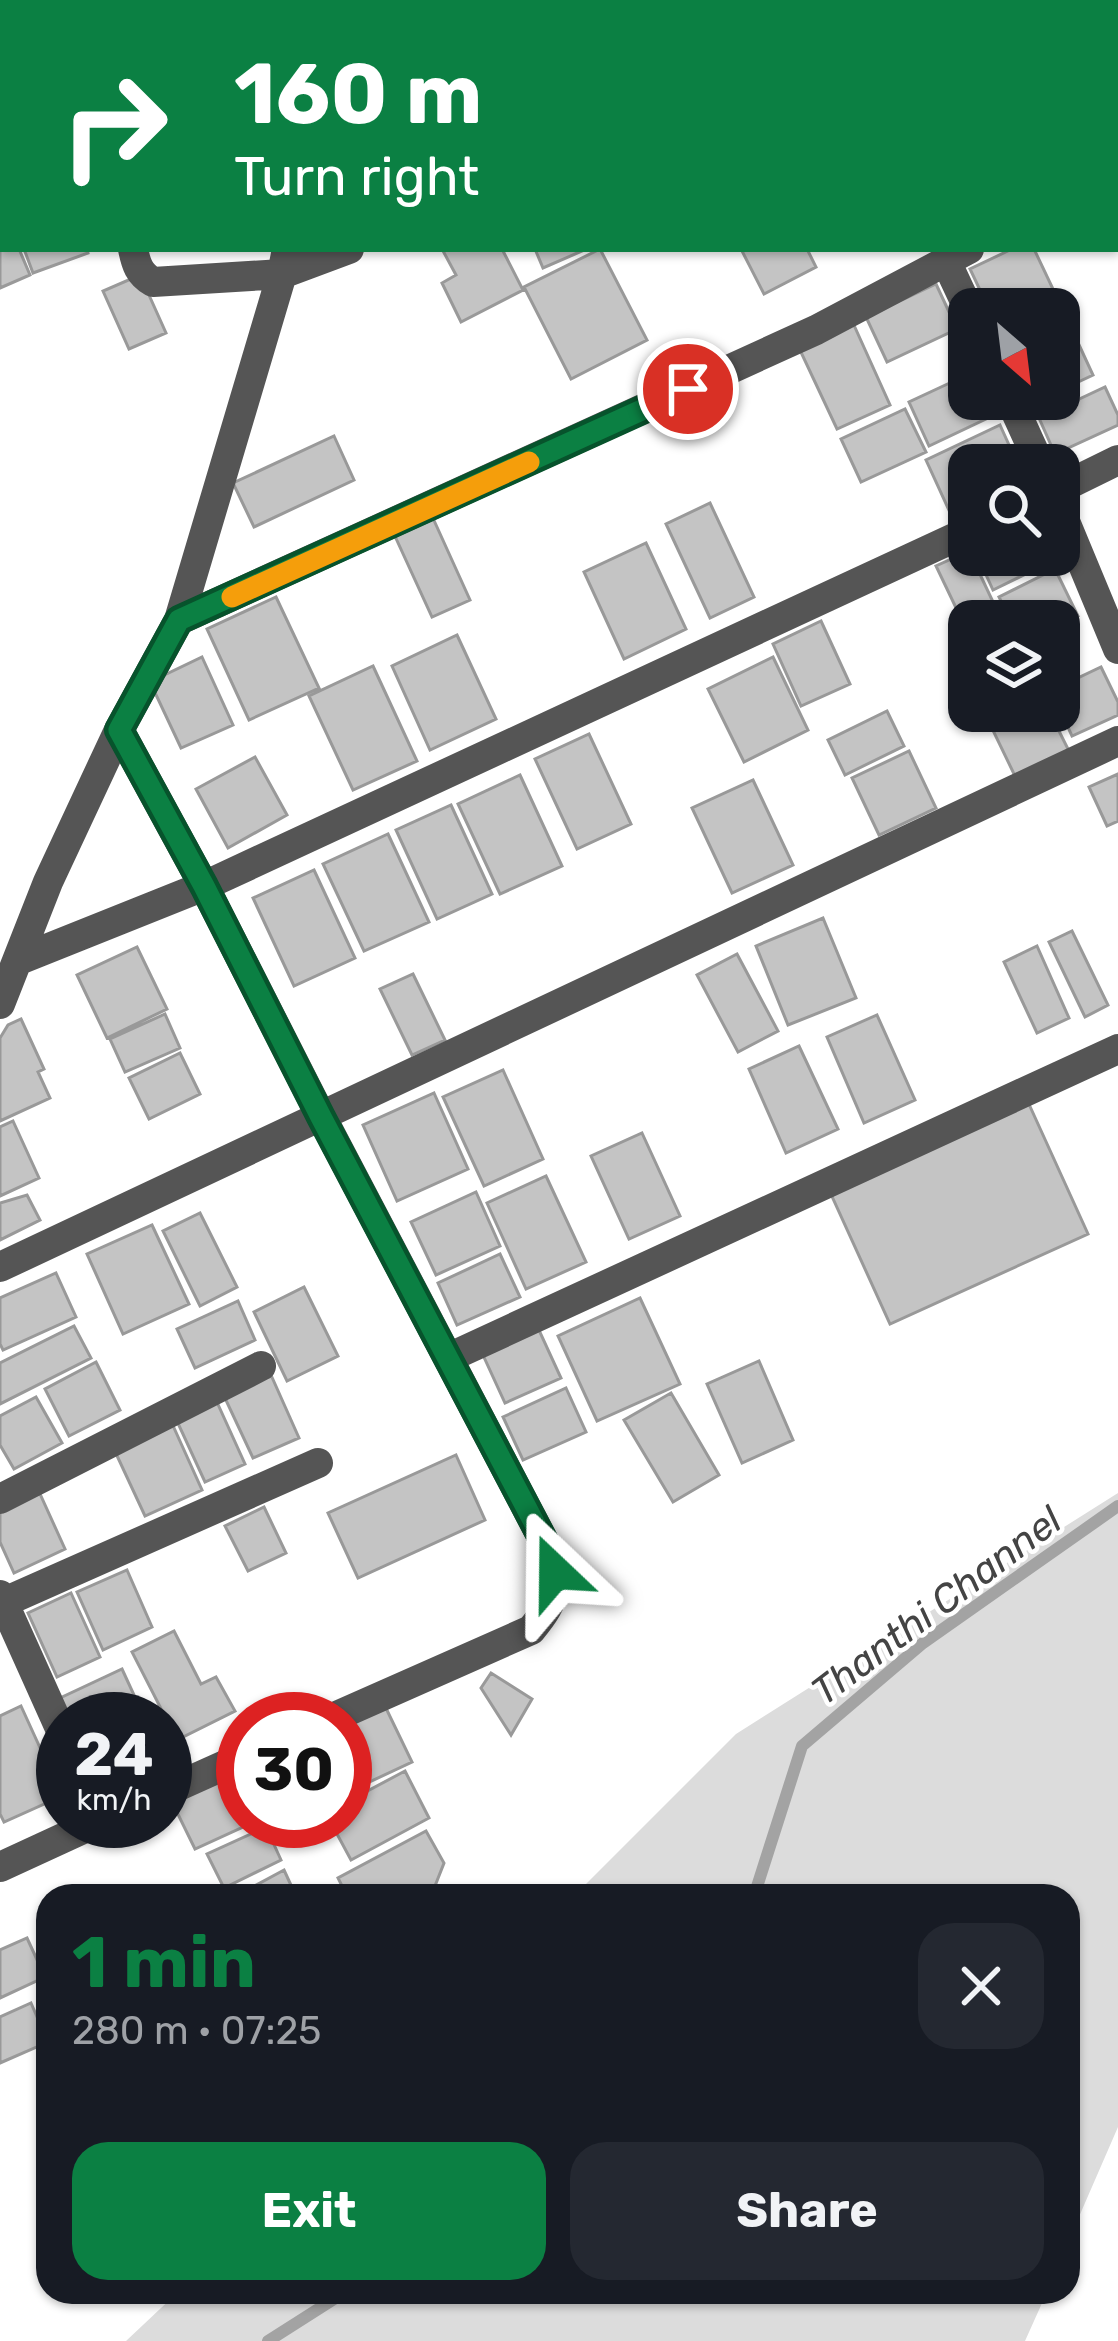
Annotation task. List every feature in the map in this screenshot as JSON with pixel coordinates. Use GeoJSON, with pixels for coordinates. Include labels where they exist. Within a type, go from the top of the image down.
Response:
{"type":"FeatureCollection","features":[{"type":"Feature","properties":{"kind":"street"},"geometry":{"type":"LineString","coordinates":[[134,252],[136,266],[153,282],[284,262],[306,263],[340,252]]}},
{"type":"Feature","properties":{"kind":"street"},"geometry":{"type":"LineString","coordinates":[[179,620],[816,330],[958,255],[965,288]]}},
{"type":"Feature","properties":{"kind":"street"},"geometry":{"type":"LineString","coordinates":[[0,1004],[48,882],[119,730],[179,620],[284,262]]}},
{"type":"Feature","properties":{"kind":"street"},"geometry":{"type":"LineString","coordinates":[[1080,479],[1118,460]]}},
{"type":"Feature","properties":{"kind":"street"},"geometry":{"type":"LineString","coordinates":[[19,960],[204,886],[948,541]]}},
{"type":"Feature","properties":{"kind":"street"},"geometry":{"type":"LineString","coordinates":[[1080,558],[1118,649]]}},
{"type":"Feature","properties":{"kind":"street"},"geometry":{"type":"LineString","coordinates":[[119,730],[547,1547],[555,1572],[555,1592],[548,1610],[531,1630],[372,1700]]}},
{"type":"Feature","properties":{"kind":"street"},"geometry":{"type":"LineString","coordinates":[[0,1267],[1118,741]]}},
{"type":"Feature","properties":{"kind":"street"},"geometry":{"type":"LineString","coordinates":[[448,1358],[1118,1049]]}},
{"type":"Feature","properties":{"kind":"street"},"geometry":{"type":"LineString","coordinates":[[0,1499],[261,1366]]}},
{"type":"Feature","properties":{"kind":"street"},"geometry":{"type":"LineString","coordinates":[[43,1692],[1,1601],[318,1463]]}},
{"type":"Feature","properties":{"kind":"street"},"geometry":{"type":"LineString","coordinates":[[0,1867],[41,1848]]}},
{"type":"Feature","properties":{"kind":"shaded area"},"geometry":{"type":"Polygon","coordinates":[[[1118,1493],[1118,2127],[1080,2214],[1080,1884],[586,1884],[736,1734],[1118,1493]]]}},
{"type":"Feature","properties":{"kind":"shaded area"},"geometry":{"type":"Polygon","coordinates":[[[165,2304],[1042,2304],[1025,2341],[126,2341],[165,2304]]]}},
{"type":"Feature","properties":{"kind":"building"},"geometry":{"type":"Polygon","coordinates":[[[0,252],[20,252],[30,275],[0,288],[0,252]]]}},
{"type":"Feature","properties":{"kind":"building"},"geometry":{"type":"Polygon","coordinates":[[[25,252],[88,252],[88,253],[33,273],[25,252]]]}},
{"type":"Feature","properties":{"kind":"building"},"geometry":{"type":"Polygon","coordinates":[[[444,252],[504,252],[523,290],[461,322],[442,283],[456,275],[444,252]]]}},
{"type":"Feature","properties":{"kind":"building"},"geometry":{"type":"Polygon","coordinates":[[[536,252],[580,252],[543,268],[536,252]]]}},
{"type":"Feature","properties":{"kind":"building"},"geometry":{"type":"Polygon","coordinates":[[[602,252],[647,340],[571,379],[524,287],[602,252]]]}},
{"type":"Feature","properties":{"kind":"building"},"geometry":{"type":"Polygon","coordinates":[[[743,252],[808,252],[816,267],[764,294],[743,252]]]}},
{"type":"Feature","properties":{"kind":"building"},"geometry":{"type":"Polygon","coordinates":[[[1006,252],[1035,252],[1052,288],[979,288],[970,269],[1006,252]]]}},
{"type":"Feature","properties":{"kind":"building"},"geometry":{"type":"Polygon","coordinates":[[[140,275],[166,333],[129,349],[103,291],[140,275]]]}},
{"type":"Feature","properties":{"kind":"building"},"geometry":{"type":"Polygon","coordinates":[[[936,284],[948,310],[948,333],[887,362],[866,317],[936,284]]]}},
{"type":"Feature","properties":{"kind":"building"},"geometry":{"type":"Polygon","coordinates":[[[853,323],[890,405],[837,429],[799,348],[853,323]]]}},
{"type":"Feature","properties":{"kind":"building"},"geometry":{"type":"Polygon","coordinates":[[[1080,347],[1093,375],[1080,381],[1080,347]]]}},
{"type":"Feature","properties":{"kind":"building"},"geometry":{"type":"Polygon","coordinates":[[[948,384],[948,420],[984,420],[929,446],[909,402],[948,384]]]}},
{"type":"Feature","properties":{"kind":"building"},"geometry":{"type":"Polygon","coordinates":[[[1105,387],[1118,425],[1077,444],[1051,444],[1040,420],[1080,420],[1080,399],[1105,387]]]}},
{"type":"Feature","properties":{"kind":"building"},"geometry":{"type":"Polygon","coordinates":[[[905,409],[926,452],[861,482],[841,439],[905,409]]]}},
{"type":"Feature","properties":{"kind":"building"},"geometry":{"type":"Polygon","coordinates":[[[1000,425],[1009,444],[960,444],[1000,425]]]}},
{"type":"Feature","properties":{"kind":"building"},"geometry":{"type":"Polygon","coordinates":[[[334,436],[354,480],[254,527],[233,483],[334,436]]]}},
{"type":"Feature","properties":{"kind":"building"},"geometry":{"type":"Polygon","coordinates":[[[948,450],[948,508],[926,460],[948,450]]]}},
{"type":"Feature","properties":{"kind":"building"},"geometry":{"type":"Polygon","coordinates":[[[710,503],[754,597],[710,618],[666,524],[710,503]]]}},
{"type":"Feature","properties":{"kind":"building"},"geometry":{"type":"Polygon","coordinates":[[[432,516],[470,600],[432,617],[394,534],[432,516]]]}},
{"type":"Feature","properties":{"kind":"building"},"geometry":{"type":"Polygon","coordinates":[[[646,543],[686,629],[624,659],[584,572],[646,543]]]}},
{"type":"Feature","properties":{"kind":"building"},"geometry":{"type":"Polygon","coordinates":[[[948,561],[948,576],[981,576],[992,600],[952,600],[936,566],[948,561]]]}},
{"type":"Feature","properties":{"kind":"building"},"geometry":{"type":"Polygon","coordinates":[[[987,576],[1022,576],[993,590],[987,576]]]}},
{"type":"Feature","properties":{"kind":"building"},"geometry":{"type":"Polygon","coordinates":[[[1041,576],[1058,576],[1070,600],[1000,600],[1041,576]]]}},
{"type":"Feature","properties":{"kind":"building"},"geometry":{"type":"Polygon","coordinates":[[[276,597],[319,688],[249,720],[207,629],[276,597]]]}},
{"type":"Feature","properties":{"kind":"building"},"geometry":{"type":"Polygon","coordinates":[[[821,621],[850,684],[801,706],[773,644],[821,621]]]}},
{"type":"Feature","properties":{"kind":"building"},"geometry":{"type":"Polygon","coordinates":[[[457,635],[496,719],[430,750],[392,666],[457,635]]]}},
{"type":"Feature","properties":{"kind":"building"},"geometry":{"type":"Polygon","coordinates":[[[202,657],[233,725],[181,748],[150,682],[202,657]]]}},
{"type":"Feature","properties":{"kind":"building"},"geometry":{"type":"Polygon","coordinates":[[[773,657],[808,730],[744,762],[708,689],[773,657]]]}},
{"type":"Feature","properties":{"kind":"building"},"geometry":{"type":"Polygon","coordinates":[[[373,666],[417,761],[353,790],[309,696],[373,666]]]}},
{"type":"Feature","properties":{"kind":"building"},"geometry":{"type":"Polygon","coordinates":[[[1101,667],[1118,702],[1118,715],[1072,736],[1070,732],[1080,732],[1080,677],[1101,667]]]}},
{"type":"Feature","properties":{"kind":"building"},"geometry":{"type":"Polygon","coordinates":[[[887,711],[904,746],[845,775],[828,740],[887,711]]]}},
{"type":"Feature","properties":{"kind":"building"},"geometry":{"type":"Polygon","coordinates":[[[994,732],[1060,732],[1069,751],[1015,776],[994,732]]]}},
{"type":"Feature","properties":{"kind":"building"},"geometry":{"type":"Polygon","coordinates":[[[589,734],[631,824],[577,849],[535,759],[589,734]]]}},
{"type":"Feature","properties":{"kind":"building"},"geometry":{"type":"Polygon","coordinates":[[[909,751],[936,808],[879,835],[852,778],[909,751]]]}},
{"type":"Feature","properties":{"kind":"building"},"geometry":{"type":"Polygon","coordinates":[[[255,757],[287,815],[228,848],[196,789],[255,757]]]}},
{"type":"Feature","properties":{"kind":"building"},"geometry":{"type":"Polygon","coordinates":[[[1118,774],[1118,821],[1107,826],[1089,787],[1118,774]]]}},
{"type":"Feature","properties":{"kind":"building"},"geometry":{"type":"Polygon","coordinates":[[[520,775],[562,866],[500,894],[458,804],[520,775]]]}},
{"type":"Feature","properties":{"kind":"building"},"geometry":{"type":"Polygon","coordinates":[[[753,780],[793,865],[732,893],[692,808],[753,780]]]}},
{"type":"Feature","properties":{"kind":"building"},"geometry":{"type":"Polygon","coordinates":[[[451,805],[492,894],[437,919],[396,830],[451,805]]]}},
{"type":"Feature","properties":{"kind":"building"},"geometry":{"type":"Polygon","coordinates":[[[388,834],[429,922],[364,951],[323,864],[388,834]]]}},
{"type":"Feature","properties":{"kind":"building"},"geometry":{"type":"Polygon","coordinates":[[[314,870],[355,958],[294,986],[253,898],[314,870]]]}},
{"type":"Feature","properties":{"kind":"building"},"geometry":{"type":"Polygon","coordinates":[[[823,918],[856,998],[788,1025],[756,946],[823,918]]]}},
{"type":"Feature","properties":{"kind":"building"},"geometry":{"type":"Polygon","coordinates":[[[1072,931],[1108,1005],[1085,1017],[1049,942],[1072,931]]]}},
{"type":"Feature","properties":{"kind":"building"},"geometry":{"type":"Polygon","coordinates":[[[1037,946],[1069,1018],[1037,1033],[1004,962],[1037,946]]]}},
{"type":"Feature","properties":{"kind":"building"},"geometry":{"type":"Polygon","coordinates":[[[137,947],[167,1009],[107,1038],[77,975],[137,947]]]}},
{"type":"Feature","properties":{"kind":"building"},"geometry":{"type":"Polygon","coordinates":[[[737,954],[778,1031],[738,1052],[697,975],[737,954]]]}},
{"type":"Feature","properties":{"kind":"building"},"geometry":{"type":"Polygon","coordinates":[[[413,974],[445,1040],[412,1055],[380,989],[413,974]]]}},
{"type":"Feature","properties":{"kind":"building"},"geometry":{"type":"Polygon","coordinates":[[[165,1014],[180,1048],[125,1072],[110,1039],[165,1014]]]}},
{"type":"Feature","properties":{"kind":"building"},"geometry":{"type":"Polygon","coordinates":[[[877,1015],[915,1100],[864,1123],[827,1037],[877,1015]]]}},
{"type":"Feature","properties":{"kind":"building"},"geometry":{"type":"Polygon","coordinates":[[[21,1019],[44,1069],[38,1072],[50,1098],[0,1121],[0,1038],[8,1025],[21,1019]]]}},
{"type":"Feature","properties":{"kind":"building"},"geometry":{"type":"Polygon","coordinates":[[[799,1046],[838,1129],[786,1153],[749,1069],[799,1046]]]}},
{"type":"Feature","properties":{"kind":"building"},"geometry":{"type":"Polygon","coordinates":[[[180,1053],[200,1094],[149,1119],[129,1078],[180,1053]]]}},
{"type":"Feature","properties":{"kind":"building"},"geometry":{"type":"Polygon","coordinates":[[[503,1070],[543,1159],[484,1186],[443,1097],[503,1070]]]}},
{"type":"Feature","properties":{"kind":"building"},"geometry":{"type":"Polygon","coordinates":[[[434,1093],[468,1169],[397,1201],[363,1125],[434,1093]]]}},
{"type":"Feature","properties":{"kind":"building"},"geometry":{"type":"Polygon","coordinates":[[[1028,1102],[1088,1234],[890,1324],[830,1192],[1028,1102]]]}},
{"type":"Feature","properties":{"kind":"building"},"geometry":{"type":"Polygon","coordinates":[[[13,1121],[39,1178],[0,1196],[0,1127],[13,1121]]]}},
{"type":"Feature","properties":{"kind":"building"},"geometry":{"type":"Polygon","coordinates":[[[642,1133],[680,1216],[629,1239],[591,1156],[642,1133]]]}},
{"type":"Feature","properties":{"kind":"building"},"geometry":{"type":"Polygon","coordinates":[[[546,1176],[586,1262],[526,1289],[487,1203],[546,1176]]]}},
{"type":"Feature","properties":{"kind":"building"},"geometry":{"type":"Polygon","coordinates":[[[476,1192],[500,1246],[436,1275],[411,1222],[476,1192]]]}},
{"type":"Feature","properties":{"kind":"building"},"geometry":{"type":"Polygon","coordinates":[[[27,1195],[40,1220],[0,1240],[0,1203],[27,1195]]]}},
{"type":"Feature","properties":{"kind":"building"},"geometry":{"type":"Polygon","coordinates":[[[200,1213],[237,1287],[200,1306],[163,1231],[200,1213]]]}},
{"type":"Feature","properties":{"kind":"building"},"geometry":{"type":"Polygon","coordinates":[[[152,1225],[189,1304],[123,1334],[87,1254],[152,1225]]]}},
{"type":"Feature","properties":{"kind":"building"},"geometry":{"type":"Polygon","coordinates":[[[500,1254],[520,1297],[457,1325],[438,1283],[500,1254]]]}},
{"type":"Feature","properties":{"kind":"building"},"geometry":{"type":"Polygon","coordinates":[[[56,1273],[76,1317],[3,1350],[0,1298],[56,1273]]]}},
{"type":"Feature","properties":{"kind":"building"},"geometry":{"type":"Polygon","coordinates":[[[304,1287],[338,1356],[287,1381],[254,1312],[304,1287]]]}},
{"type":"Feature","properties":{"kind":"building"},"geometry":{"type":"Polygon","coordinates":[[[640,1298],[680,1384],[597,1421],[558,1336],[640,1298]]]}},
{"type":"Feature","properties":{"kind":"building"},"geometry":{"type":"Polygon","coordinates":[[[238,1301],[255,1340],[195,1368],[177,1329],[238,1301]]]}},
{"type":"Feature","properties":{"kind":"building"},"geometry":{"type":"Polygon","coordinates":[[[74,1326],[91,1358],[0,1404],[0,1363],[74,1326]]]}},
{"type":"Feature","properties":{"kind":"building"},"geometry":{"type":"Polygon","coordinates":[[[539,1330],[561,1378],[505,1403],[483,1355],[539,1330]]]}},
{"type":"Feature","properties":{"kind":"building"},"geometry":{"type":"Polygon","coordinates":[[[759,1361],[793,1440],[742,1463],[707,1384],[759,1361]]]}},
{"type":"Feature","properties":{"kind":"building"},"geometry":{"type":"Polygon","coordinates":[[[96,1362],[120,1410],[69,1436],[45,1389],[96,1362]]]}},
{"type":"Feature","properties":{"kind":"building"},"geometry":{"type":"Polygon","coordinates":[[[271,1375],[299,1438],[253,1458],[224,1396],[271,1375]]]}},
{"type":"Feature","properties":{"kind":"building"},"geometry":{"type":"Polygon","coordinates":[[[566,1388],[586,1432],[523,1460],[503,1417],[566,1388]]]}},
{"type":"Feature","properties":{"kind":"building"},"geometry":{"type":"Polygon","coordinates":[[[671,1393],[719,1475],[673,1502],[624,1420],[671,1393]]]}},
{"type":"Feature","properties":{"kind":"building"},"geometry":{"type":"Polygon","coordinates":[[[36,1397],[62,1443],[14,1469],[0,1445],[0,1416],[36,1397]]]}},
{"type":"Feature","properties":{"kind":"building"},"geometry":{"type":"Polygon","coordinates":[[[216,1400],[245,1464],[205,1482],[176,1419],[216,1400]]]}},
{"type":"Feature","properties":{"kind":"building"},"geometry":{"type":"Polygon","coordinates":[[[170,1419],[202,1490],[145,1516],[112,1445],[170,1419]]]}},
{"type":"Feature","properties":{"kind":"building"},"geometry":{"type":"Polygon","coordinates":[[[456,1455],[485,1520],[358,1578],[328,1513],[456,1455]]]}},
{"type":"Feature","properties":{"kind":"building"},"geometry":{"type":"Polygon","coordinates":[[[36,1485],[65,1549],[14,1573],[0,1542],[0,1501],[36,1485]]]}},
{"type":"Feature","properties":{"kind":"building"},"geometry":{"type":"Polygon","coordinates":[[[264,1507],[286,1553],[248,1571],[225,1526],[264,1507]]]}},
{"type":"Feature","properties":{"kind":"building"},"geometry":{"type":"Polygon","coordinates":[[[127,1570],[152,1627],[103,1650],[77,1592],[127,1570]]]}},
{"type":"Feature","properties":{"kind":"building"},"geometry":{"type":"Polygon","coordinates":[[[71,1593],[100,1657],[57,1677],[28,1613],[71,1593]]]}},
{"type":"Feature","properties":{"kind":"building"},"geometry":{"type":"Polygon","coordinates":[[[174,1631],[201,1684],[216,1677],[224,1692],[216,1692],[216,1720],[192,1732],[192,1692],[152,1692],[132,1652],[174,1631]]]}},
{"type":"Feature","properties":{"kind":"building"},"geometry":{"type":"Polygon","coordinates":[[[122,1669],[133,1692],[73,1692],[122,1669]]]}},
{"type":"Feature","properties":{"kind":"building"},"geometry":{"type":"Polygon","coordinates":[[[491,1673],[532,1699],[511,1735],[481,1688],[491,1673]]]}},
{"type":"Feature","properties":{"kind":"building"},"geometry":{"type":"Polygon","coordinates":[[[383,1702],[412,1762],[372,1781],[372,1708],[383,1702]]]}},
{"type":"Feature","properties":{"kind":"building"},"geometry":{"type":"Polygon","coordinates":[[[21,1706],[36,1739],[36,1808],[4,1822],[0,1814],[0,1716],[21,1706]]]}},
{"type":"Feature","properties":{"kind":"building"},"geometry":{"type":"Polygon","coordinates":[[[405,1771],[429,1818],[351,1860],[345,1848],[372,1848],[372,1789],[405,1771]]]}},
{"type":"Feature","properties":{"kind":"building"},"geometry":{"type":"Polygon","coordinates":[[[216,1777],[216,1839],[195,1849],[192,1843],[192,1788],[216,1777]]]}},
{"type":"Feature","properties":{"kind":"building"},"geometry":{"type":"Polygon","coordinates":[[[426,1831],[444,1863],[436,1884],[341,1884],[338,1878],[426,1831]]]}},
{"type":"Feature","properties":{"kind":"building"},"geometry":{"type":"Polygon","coordinates":[[[220,1848],[276,1848],[281,1860],[232,1884],[222,1884],[207,1854],[220,1848]]]}},
{"type":"Feature","properties":{"kind":"building"},"geometry":{"type":"Polygon","coordinates":[[[284,1870],[290,1884],[258,1884],[284,1870]]]}},
{"type":"Feature","properties":{"kind":"building"},"geometry":{"type":"Polygon","coordinates":[[[27,1938],[36,1958],[36,1981],[0,1998],[0,1950],[27,1938]]]}},
{"type":"Feature","properties":{"kind":"building"},"geometry":{"type":"Polygon","coordinates":[[[31,2003],[36,2014],[36,2047],[0,2063],[0,2017],[31,2003]]]}},
{"type":"Feature","properties":{"kind":"waterway","name":"Thanthi Channel"},"geometry":{"type":"LineString","coordinates":[[758,1884],[802,1746],[923,1643],[1118,1506]]}},
{"type":"Feature","properties":{"kind":"waterway","name":"Thanthi Channel"},"geometry":{"type":"LineString","coordinates":[[268,2341],[326,2304]]}},
{"type":"Feature","properties":{"kind":"slow traffic"},"geometry":{"type":"LineString","coordinates":[[232,597],[529,462]]}},
{"type":"Feature","properties":{"kind":"route"},"geometry":{"type":"LineString","coordinates":[[555,1572],[547,1547],[119,730],[179,620],[688,389]]}}]}
